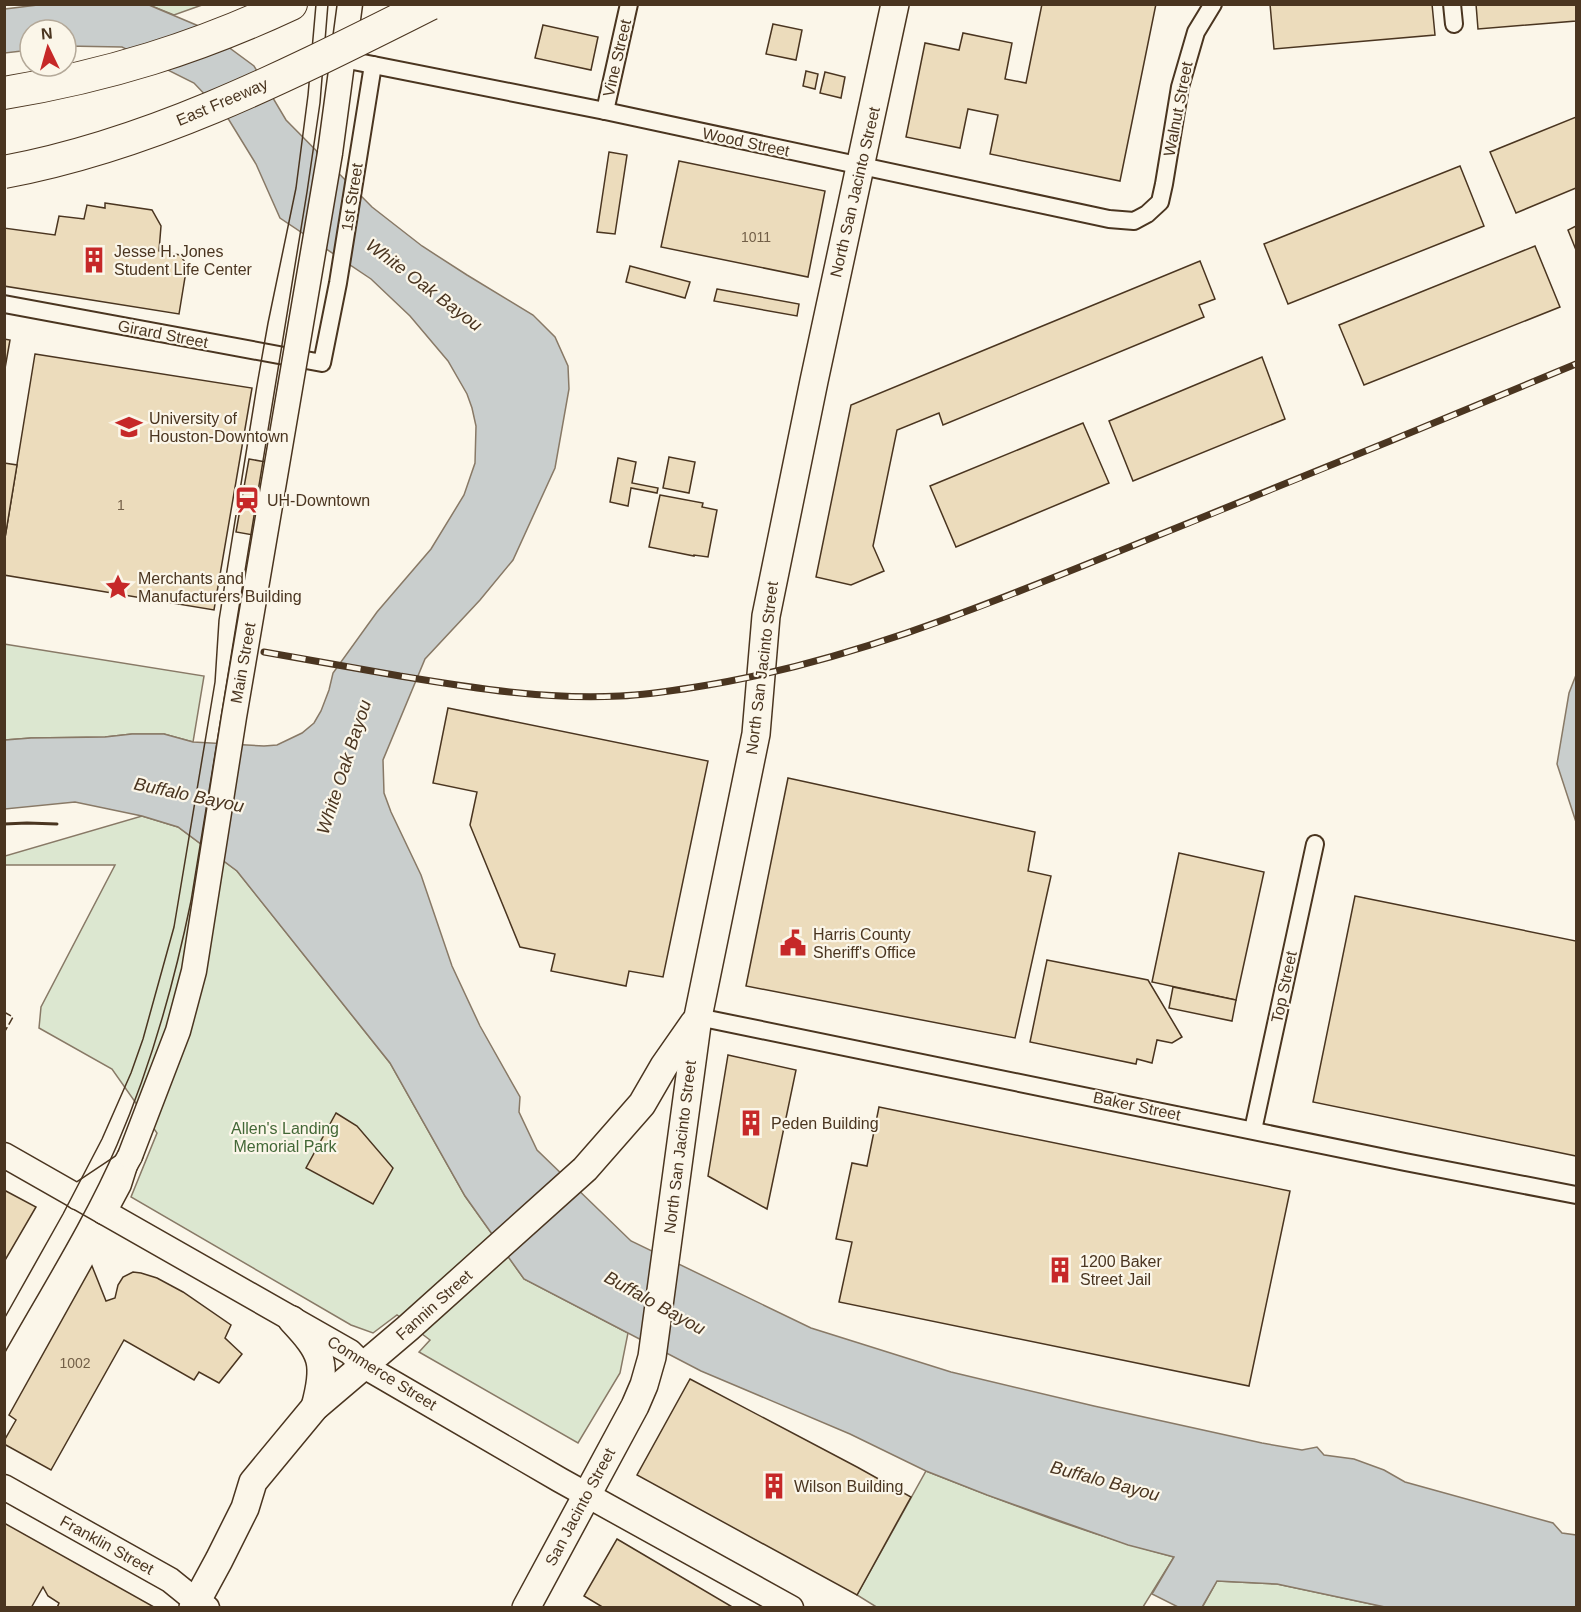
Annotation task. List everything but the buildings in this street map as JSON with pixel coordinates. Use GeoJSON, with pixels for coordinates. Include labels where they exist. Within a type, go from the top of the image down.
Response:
{"type":"FeatureCollection","features":[{"type":"Feature","properties":{"kind":"highway"},"geometry":{"type":"LineString","coordinates":[[4,93],[78,79],[165,55],[204,42],[291,4]]}},
{"type":"Feature","properties":{"kind":"highway","name":"East Freeway"},"geometry":{"type":"LineString","coordinates":[[4,172],[94,151],[179,121],[314,62],[430,4]]}},
{"type":"Feature","properties":{"kind":"main road","name":"Main Street"},"geometry":{"type":"LineString","coordinates":[[104,1212],[119,1184],[178,1031],[194,971],[236,706],[330,153],[350,4]]}},
{"type":"Feature","properties":{"kind":"main road","name":"North San Jacinto Street"},"geometry":{"type":"LineString","coordinates":[[635,1406],[652,1357],[698,1017],[756,734],[766,616],[895,4]]}},
{"type":"Feature","properties":{"kind":"main road","name":"Fannin Street"},"geometry":{"type":"LineString","coordinates":[[198,1605],[245,1508],[253,1482],[315,1407],[408,1328],[585,1169],[642,1104],[664,1066],[698,1017]]}},
{"type":"Feature","properties":{"kind":"main road","name":"Commerce Street"},"geometry":{"type":"LineString","coordinates":[[4,1155],[350,1352],[364,1366],[587,1495],[791,1608]]}},
{"type":"Feature","properties":{"kind":"main road"},"geometry":{"type":"LineString","coordinates":[[76,1197],[127,1160]]}},
{"type":"Feature","properties":{"kind":"main road"},"geometry":{"type":"LineString","coordinates":[[292,1320],[311,1340],[320,1356],[322,1376],[315,1407]]}},
{"type":"Feature","properties":{"kind":"main road","name":"San Jacinto Street"},"geometry":{"type":"LineString","coordinates":[[526,1608],[635,1406]]}},
{"type":"Feature","properties":{"kind":"main road","name":"Franklin Street"},"geometry":{"type":"LineString","coordinates":[[4,1487],[170,1580],[198,1605]]}},
{"type":"Feature","properties":{"kind":"street","name":"Vine Street"},"geometry":{"type":"LineString","coordinates":[[605,111],[629,4]]}},
{"type":"Feature","properties":{"kind":"street","name":"Walnut Street"},"geometry":{"type":"LineString","coordinates":[[1148,214],[1160,202],[1180,87],[1196,32],[1213,4]]}},
{"type":"Feature","properties":{"kind":"street"},"geometry":{"type":"LineString","coordinates":[[1452,4],[1454,24]]}},
{"type":"Feature","properties":{"kind":"street","name":"Wood Street"},"geometry":{"type":"LineString","coordinates":[[343,58],[605,111],[1109,219],[1134,221],[1148,214]]}},
{"type":"Feature","properties":{"kind":"street","name":"1st Street"},"geometry":{"type":"LineString","coordinates":[[322,363],[338,283],[373,64]]}},
{"type":"Feature","properties":{"kind":"street","name":"Girard Street"},"geometry":{"type":"LineString","coordinates":[[4,304],[322,363]]}},
{"type":"Feature","properties":{"kind":"street","name":"Top Street"},"geometry":{"type":"LineString","coordinates":[[1253,1130],[1315,844]]}},
{"type":"Feature","properties":{"kind":"street","name":"Baker Street"},"geometry":{"type":"LineString","coordinates":[[698,1017],[1576,1196]]}},
{"type":"Feature","properties":{"kind":"green space"},"geometry":{"type":"Polygon","coordinates":[[[149,5],[202,5],[174,15],[149,5]]]}},
{"type":"Feature","properties":{"kind":"green space"},"geometry":{"type":"Polygon","coordinates":[[[4,644],[204,676],[193,742],[164,734],[5,740],[4,644]]]}},
{"type":"Feature","properties":{"kind":"green space","name":"Allen's Landing Memorial Park"},"geometry":{"type":"Polygon","coordinates":[[[142,816],[178,827],[237,871],[390,1063],[465,1196],[524,1279],[628,1333],[620,1373],[578,1443],[419,1352],[430,1340],[397,1315],[373,1333],[351,1325],[131,1197],[157,1133],[112,1069],[39,1028],[41,1007],[115,865],[5,865],[5,856],[142,816]]]}},
{"type":"Feature","properties":{"kind":"green space"},"geometry":{"type":"Polygon","coordinates":[[[926,1471],[1080,1529],[1174,1557],[1143,1607],[878,1608],[857,1595],[926,1471]]]}},
{"type":"Feature","properties":{"kind":"green space"},"geometry":{"type":"Polygon","coordinates":[[[1217,1581],[1277,1584],[1385,1607],[1202,1608],[1217,1581]]]}},
{"type":"Feature","properties":{"kind":"water"},"geometry":{"type":"Polygon","coordinates":[[[46,4],[149,5],[201,27],[254,66],[286,120],[372,207],[422,246],[533,315],[555,337],[568,366],[569,389],[555,468],[513,560],[480,600],[425,659],[383,760],[384,793],[391,812],[421,875],[452,966],[480,1026],[520,1097],[519,1112],[537,1150],[631,1241],[811,1328],[951,1372],[1094,1406],[1262,1443],[1302,1450],[1317,1447],[1324,1455],[1354,1459],[1384,1470],[1405,1482],[1553,1523],[1562,1533],[1576,1535],[1576,1607],[1385,1607],[1277,1584],[1217,1581],[1202,1607],[1178,1607],[1152,1594],[1174,1557],[1128,1545],[987,1495],[926,1471],[850,1434],[701,1371],[524,1279],[465,1196],[390,1063],[237,871],[178,827],[142,816],[75,802],[5,809],[5,740],[164,734],[193,742],[264,746],[277,745],[302,733],[314,723],[321,711],[333,673],[377,612],[431,549],[464,495],[475,463],[476,426],[467,394],[448,361],[410,316],[371,279],[280,218],[256,164],[229,120],[194,83],[122,47],[78,46],[78,18],[18,18],[18,51],[5,53],[5,9],[46,4]]]}},
{"type":"Feature","properties":{"kind":"water"},"geometry":{"type":"Polygon","coordinates":[[[1576,675],[1576,822],[1557,764],[1569,693],[1576,675]]]}},
{"type":"Feature","properties":{"kind":"tram line"},"geometry":{"type":"LineString","coordinates":[[4,1319],[102,1139],[131,1073],[143,1039],[174,927],[215,682],[219,620],[257,385],[296,188],[308,95],[316,4]]}},
{"type":"Feature","properties":{"kind":"tram line"},"geometry":{"type":"LineString","coordinates":[[4,1354],[78,1225],[117,1145],[151,1055],[177,963],[191,901],[307,192],[320,103],[328,4]]}},
{"type":"Feature","properties":{"kind":"railway"},"geometry":{"type":"LineString","coordinates":[[264,652],[455,685],[537,695],[592,697],[648,694],[751,677],[859,648],[966,612],[1576,364]]}},
{"type":"Feature","properties":{"kind":"fence"},"geometry":{"type":"LineString","coordinates":[[4,1012],[13,1017],[4,1033]]}},
{"type":"Feature","properties":{"kind":"wall"},"geometry":{"type":"LineString","coordinates":[[4,824],[57,824]]}},
{"type":"Feature","properties":{"kind":"place","name":"Jesse H. Jones Student Life Center"},"geometry":{"type":"Point","coordinates":[94,260]}},
{"type":"Feature","properties":{"kind":"place","name":"University of Houston-Downtown"},"geometry":{"type":"Point","coordinates":[129,427]}},
{"type":"Feature","properties":{"kind":"place","name":"UH-Downtown"},"geometry":{"type":"Point","coordinates":[247,500]}},
{"type":"Feature","properties":{"kind":"place","name":"Merchants and Manufacturers Building"},"geometry":{"type":"Point","coordinates":[118,587]}},
{"type":"Feature","properties":{"kind":"place","name":"Harris County Sheriff's Office"},"geometry":{"type":"Point","coordinates":[793,943]}},
{"type":"Feature","properties":{"kind":"place","name":"Peden Building"},"geometry":{"type":"Point","coordinates":[751,1123]}},
{"type":"Feature","properties":{"kind":"place","name":"1200 Baker Street Jail"},"geometry":{"type":"Point","coordinates":[1060,1270]}},
{"type":"Feature","properties":{"kind":"place","name":"Wilson Building"},"geometry":{"type":"Point","coordinates":[774,1486]}},
{"type":"Feature","properties":{"kind":"water label","name":"White Oak Bayou"},"geometry":{"type":"Point","coordinates":[424,285]}},
{"type":"Feature","properties":{"kind":"water label","name":"White Oak Bayou"},"geometry":{"type":"Point","coordinates":[344,767]}},
{"type":"Feature","properties":{"kind":"water label","name":"Buffalo Bayou"},"geometry":{"type":"Point","coordinates":[189,795]}},
{"type":"Feature","properties":{"kind":"water label","name":"Buffalo Bayou"},"geometry":{"type":"Point","coordinates":[655,1303]}},
{"type":"Feature","properties":{"kind":"water label","name":"Buffalo Bayou"},"geometry":{"type":"Point","coordinates":[1105,1481]}}]}
